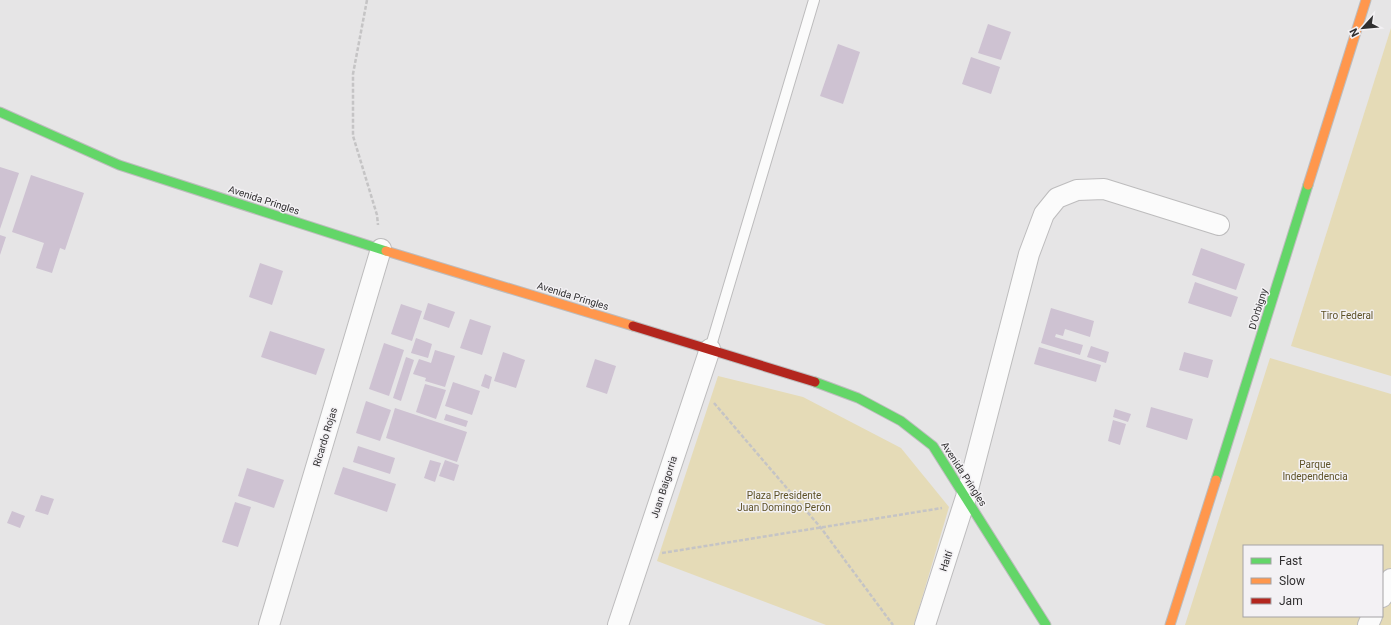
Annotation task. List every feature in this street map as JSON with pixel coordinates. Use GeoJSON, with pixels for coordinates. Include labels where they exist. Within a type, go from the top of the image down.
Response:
{"type":"FeatureCollection","features":[{"type":"Feature","properties":{"kind":"street","name":"D'Orbigny"},"geometry":{"type":"LineString","coordinates":[[1170,625],[1366,0]]}},
{"type":"Feature","properties":{"kind":"street","name":"Avenida Pringles"},"geometry":{"type":"LineString","coordinates":[[0,112],[119,165],[381,249],[814,382],[850,396],[901,421],[933,446],[1046,625]]}},
{"type":"Feature","properties":{"kind":"street","name":"Haití"},"geometry":{"type":"LineString","coordinates":[[925,625],[966,497],[1029,254],[1044,214],[1058,198],[1077,190],[1104,189],[1219,225]]}},
{"type":"Feature","properties":{"kind":"street","name":"Ricardo Rojas"},"geometry":{"type":"LineString","coordinates":[[269,625],[381,249]]}},
{"type":"Feature","properties":{"kind":"street","name":"Juan Baigorria"},"geometry":{"type":"LineString","coordinates":[[618,625],[710,349]]}},
{"type":"Feature","properties":{"kind":"street"},"geometry":{"type":"LineString","coordinates":[[1383,595],[1391,579]]}},
{"type":"Feature","properties":{"kind":"lane"},"geometry":{"type":"LineString","coordinates":[[710,349],[814,0]]}},
{"type":"Feature","properties":{"kind":"path"},"geometry":{"type":"LineString","coordinates":[[367,0],[353,74],[353,136],[377,214],[381,249]]}},
{"type":"Feature","properties":{"kind":"path"},"geometry":{"type":"LineString","coordinates":[[711,400],[821,528],[893,625]]}},
{"type":"Feature","properties":{"kind":"path"},"geometry":{"type":"LineString","coordinates":[[660,554],[949,507],[966,497]]}},
{"type":"Feature","properties":{"kind":"green space","name":"Tiro Federal"},"geometry":{"type":"Polygon","coordinates":[[[1391,28],[1391,376],[1291,346],[1391,28]]]}},
{"type":"Feature","properties":{"kind":"green space","name":"Parque Independencia"},"geometry":{"type":"Polygon","coordinates":[[[1270,358],[1391,394],[1391,625],[1185,625],[1270,358]]]}},
{"type":"Feature","properties":{"kind":"green space","name":"Plaza Presidente Juan Domingo Perón"},"geometry":{"type":"Polygon","coordinates":[[[718,376],[803,397],[901,448],[949,507],[914,625],[826,625],[657,561],[718,376]]]}},
{"type":"Feature","properties":{"kind":"building"},"geometry":{"type":"Polygon","coordinates":[[[988,24],[1011,32],[1001,60],[978,53],[988,24]]]}},
{"type":"Feature","properties":{"kind":"building"},"geometry":{"type":"Polygon","coordinates":[[[838,44],[860,52],[843,104],[820,96],[838,44]]]}},
{"type":"Feature","properties":{"kind":"building"},"geometry":{"type":"Polygon","coordinates":[[[971,57],[1000,67],[991,94],[962,84],[971,57]]]}},
{"type":"Feature","properties":{"kind":"building"},"geometry":{"type":"Polygon","coordinates":[[[0,167],[19,173],[0,229],[0,167]]]}},
{"type":"Feature","properties":{"kind":"building"},"geometry":{"type":"Polygon","coordinates":[[[31,175],[84,193],[65,250],[60,248],[52,273],[36,268],[44,243],[12,232],[31,175]]]}},
{"type":"Feature","properties":{"kind":"building"},"geometry":{"type":"Polygon","coordinates":[[[0,235],[6,237],[0,255],[0,235]]]}},
{"type":"Feature","properties":{"kind":"building"},"geometry":{"type":"Polygon","coordinates":[[[1201,248],[1245,264],[1236,290],[1192,275],[1201,248]]]}},
{"type":"Feature","properties":{"kind":"building"},"geometry":{"type":"Polygon","coordinates":[[[260,263],[283,271],[272,305],[249,297],[260,263]]]}},
{"type":"Feature","properties":{"kind":"building"},"geometry":{"type":"Polygon","coordinates":[[[1195,282],[1238,297],[1231,317],[1188,303],[1195,282]]]}},
{"type":"Feature","properties":{"kind":"building"},"geometry":{"type":"Polygon","coordinates":[[[428,303],[455,312],[449,328],[423,319],[428,303]]]}},
{"type":"Feature","properties":{"kind":"building"},"geometry":{"type":"Polygon","coordinates":[[[401,304],[422,311],[412,341],[391,334],[401,304]]]}},
{"type":"Feature","properties":{"kind":"building"},"geometry":{"type":"Polygon","coordinates":[[[1051,308],[1094,321],[1090,337],[1065,329],[1063,336],[1056,334],[1055,337],[1083,345],[1080,355],[1041,343],[1051,308]]]}},
{"type":"Feature","properties":{"kind":"building"},"geometry":{"type":"Polygon","coordinates":[[[470,319],[491,326],[482,355],[460,348],[470,319]]]}},
{"type":"Feature","properties":{"kind":"building"},"geometry":{"type":"Polygon","coordinates":[[[270,331],[325,349],[316,375],[261,357],[270,331]]]}},
{"type":"Feature","properties":{"kind":"building"},"geometry":{"type":"Polygon","coordinates":[[[416,338],[432,344],[428,358],[411,353],[416,338]]]}},
{"type":"Feature","properties":{"kind":"building"},"geometry":{"type":"Polygon","coordinates":[[[384,343],[404,350],[389,396],[369,389],[384,343]]]}},
{"type":"Feature","properties":{"kind":"building"},"geometry":{"type":"Polygon","coordinates":[[[1091,346],[1109,352],[1106,363],[1087,357],[1091,346]]]}},
{"type":"Feature","properties":{"kind":"building"},"geometry":{"type":"Polygon","coordinates":[[[1039,347],[1101,365],[1096,382],[1034,364],[1039,347]]]}},
{"type":"Feature","properties":{"kind":"building"},"geometry":{"type":"Polygon","coordinates":[[[435,350],[455,356],[445,387],[425,381],[426,378],[413,374],[419,359],[431,363],[435,350]]]}},
{"type":"Feature","properties":{"kind":"building"},"geometry":{"type":"Polygon","coordinates":[[[503,352],[525,360],[516,388],[494,381],[503,352]]]}},
{"type":"Feature","properties":{"kind":"building"},"geometry":{"type":"Polygon","coordinates":[[[1184,352],[1213,360],[1208,378],[1179,370],[1184,352]]]}},
{"type":"Feature","properties":{"kind":"building"},"geometry":{"type":"Polygon","coordinates":[[[406,357],[414,360],[401,401],[393,398],[406,357]]]}},
{"type":"Feature","properties":{"kind":"building"},"geometry":{"type":"Polygon","coordinates":[[[595,359],[616,366],[607,394],[586,387],[595,359]]]}},
{"type":"Feature","properties":{"kind":"building"},"geometry":{"type":"Polygon","coordinates":[[[485,374],[492,377],[489,389],[481,386],[485,374]]]}},
{"type":"Feature","properties":{"kind":"building"},"geometry":{"type":"Polygon","coordinates":[[[453,382],[480,391],[472,415],[445,406],[453,382]]]}},
{"type":"Feature","properties":{"kind":"building"},"geometry":{"type":"Polygon","coordinates":[[[425,384],[446,390],[436,419],[416,412],[425,384]]]}},
{"type":"Feature","properties":{"kind":"building"},"geometry":{"type":"Polygon","coordinates":[[[366,401],[391,410],[380,441],[356,433],[366,401]]]}},
{"type":"Feature","properties":{"kind":"building"},"geometry":{"type":"Polygon","coordinates":[[[1151,407],[1193,419],[1187,440],[1146,427],[1151,407]]]}},
{"type":"Feature","properties":{"kind":"building"},"geometry":{"type":"Polygon","coordinates":[[[395,408],[467,432],[457,462],[386,438],[395,408]]]}},
{"type":"Feature","properties":{"kind":"building"},"geometry":{"type":"Polygon","coordinates":[[[1115,409],[1131,414],[1128,422],[1113,417],[1115,409]]]}},
{"type":"Feature","properties":{"kind":"building"},"geometry":{"type":"Polygon","coordinates":[[[446,414],[468,421],[466,427],[444,420],[446,414]]]}},
{"type":"Feature","properties":{"kind":"building"},"geometry":{"type":"Polygon","coordinates":[[[1113,420],[1126,424],[1120,445],[1108,441],[1113,420]]]}},
{"type":"Feature","properties":{"kind":"building"},"geometry":{"type":"Polygon","coordinates":[[[358,446],[395,458],[390,474],[353,462],[358,446]]]}},
{"type":"Feature","properties":{"kind":"building"},"geometry":{"type":"Polygon","coordinates":[[[430,460],[441,463],[435,482],[424,478],[430,460]]]}},
{"type":"Feature","properties":{"kind":"building"},"geometry":{"type":"Polygon","coordinates":[[[445,460],[459,465],[454,481],[439,476],[445,460]]]}},
{"type":"Feature","properties":{"kind":"building"},"geometry":{"type":"Polygon","coordinates":[[[343,467],[396,484],[387,512],[334,494],[343,467]]]}},
{"type":"Feature","properties":{"kind":"building"},"geometry":{"type":"Polygon","coordinates":[[[247,468],[284,480],[274,508],[238,496],[247,468]]]}},
{"type":"Feature","properties":{"kind":"building"},"geometry":{"type":"Polygon","coordinates":[[[41,495],[54,499],[48,515],[35,511],[41,495]]]}},
{"type":"Feature","properties":{"kind":"building"},"geometry":{"type":"Polygon","coordinates":[[[235,502],[251,507],[238,547],[222,542],[235,502]]]}},
{"type":"Feature","properties":{"kind":"building"},"geometry":{"type":"Polygon","coordinates":[[[12,511],[25,516],[20,528],[7,523],[12,511]]]}},
{"type":"Feature","properties":{"kind":"traffic: fast"},"geometry":{"type":"LineString","coordinates":[[0,112],[119,165],[386,251]]}},
{"type":"Feature","properties":{"kind":"traffic: fast"},"geometry":{"type":"LineString","coordinates":[[1216,480],[1308,185]]}},
{"type":"Feature","properties":{"kind":"traffic: fast"},"geometry":{"type":"LineString","coordinates":[[815,382],[858,398],[901,421],[933,446],[1046,625]]}},
{"type":"Feature","properties":{"kind":"traffic: slow"},"geometry":{"type":"LineString","coordinates":[[1308,185],[1366,0]]}},
{"type":"Feature","properties":{"kind":"traffic: slow"},"geometry":{"type":"LineString","coordinates":[[386,251],[633,326]]}},
{"type":"Feature","properties":{"kind":"traffic: slow"},"geometry":{"type":"LineString","coordinates":[[1170,625],[1216,480]]}},
{"type":"Feature","properties":{"kind":"traffic: jam"},"geometry":{"type":"LineString","coordinates":[[633,326],[815,382]]}}]}
